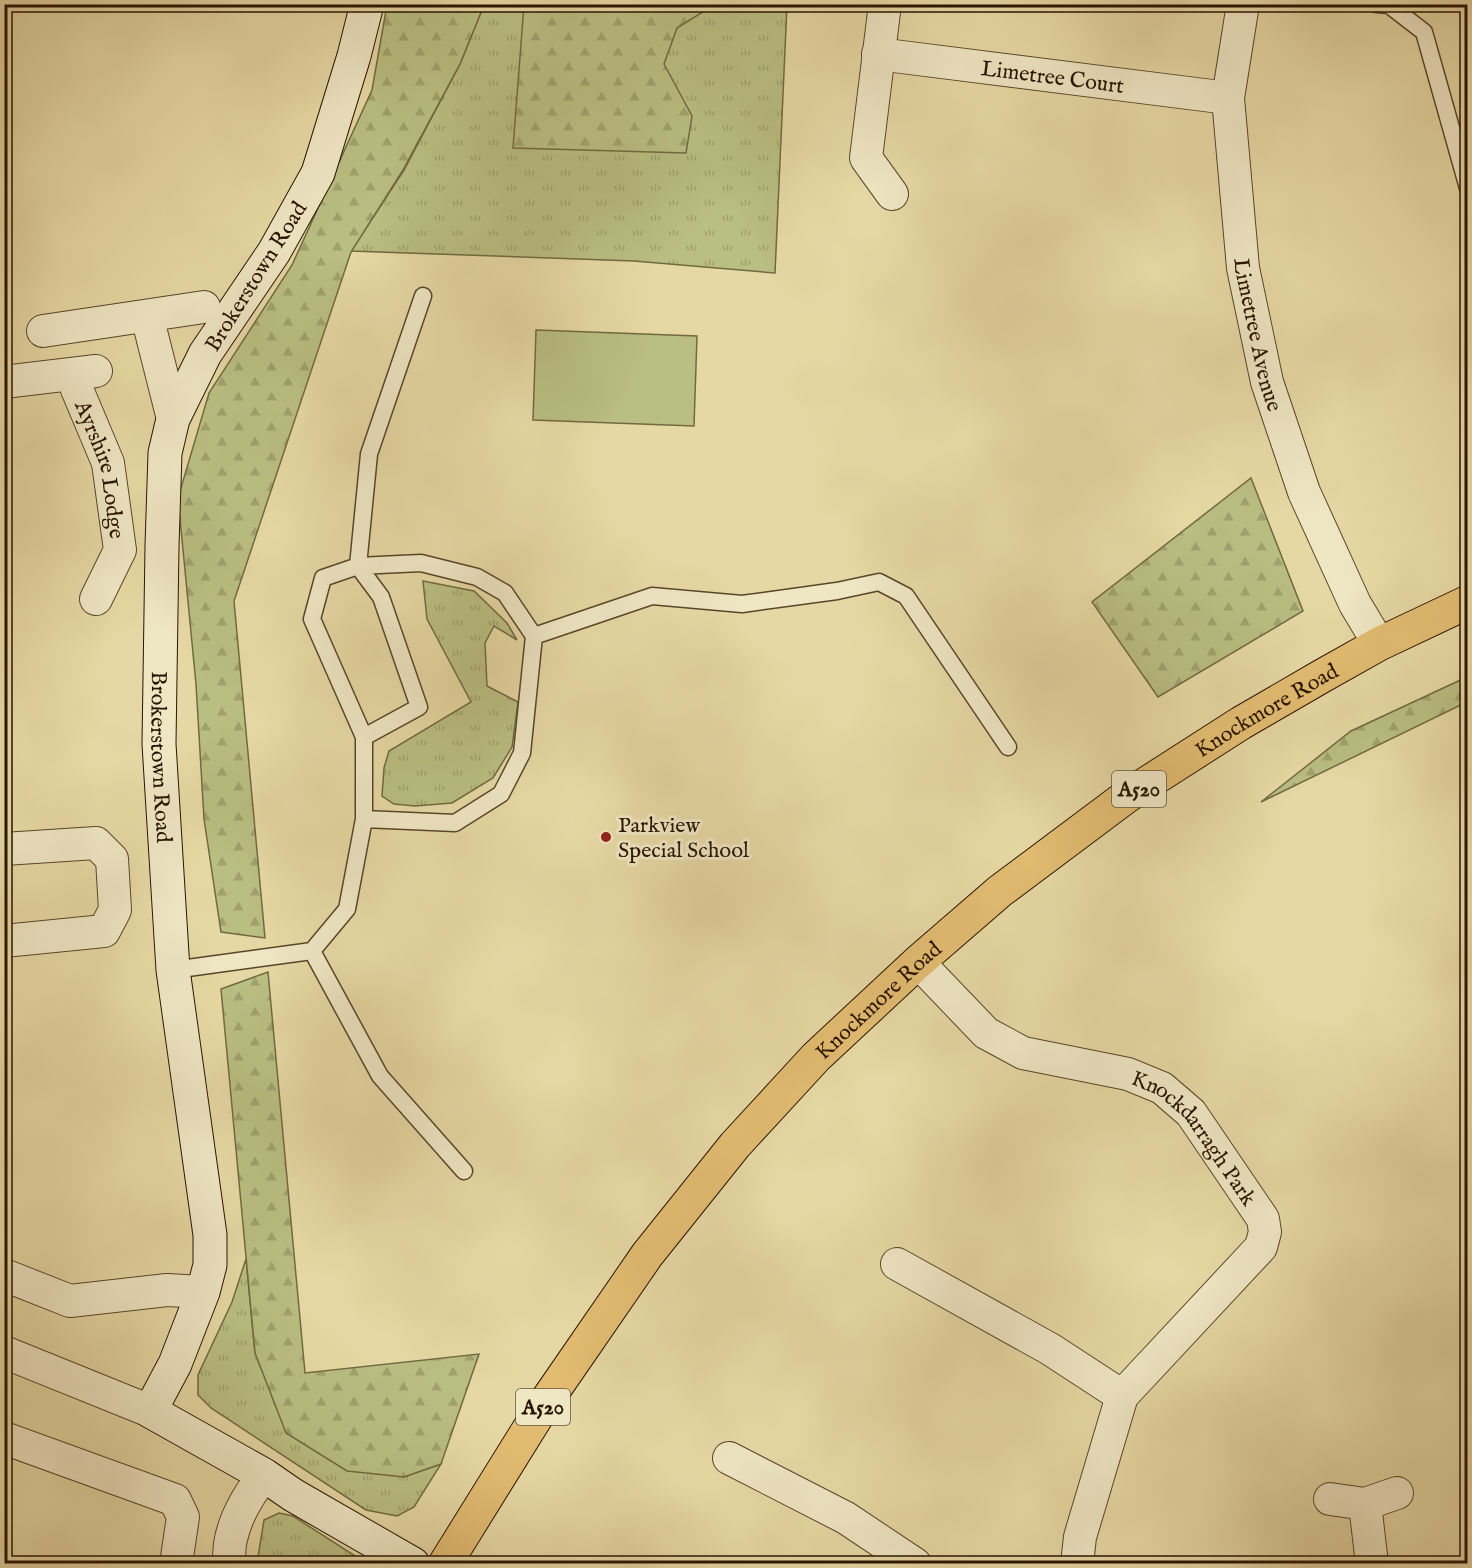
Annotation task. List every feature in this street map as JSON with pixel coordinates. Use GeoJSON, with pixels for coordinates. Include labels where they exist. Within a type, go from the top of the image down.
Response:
{"type":"FeatureCollection","features":[{"type":"Feature","properties":{"kind":"main road","name":"Knockmore Road"},"geometry":{"type":"LineString","coordinates":[[445,1563],[545,1403],[647,1255],[735,1146],[816,1057],[918,962],[1000,891],[1127,796],[1241,723],[1379,644],[1467,602]]}},
{"type":"Feature","properties":{"kind":"street","name":"Brokerstown Road"},"geometry":{"type":"LineString","coordinates":[[150,1411],[175,1364],[203,1292],[210,1265],[210,1235],[173,970],[159,744],[165,453],[173,419],[205,354],[274,252],[318,173],[354,56],[367,4]]}},
{"type":"Feature","properties":{"kind":"street"},"geometry":{"type":"LineString","coordinates":[[885,4],[866,158],[892,194]]}},
{"type":"Feature","properties":{"kind":"street","name":"Limetree Avenue"},"geometry":{"type":"LineString","coordinates":[[1243,4],[1228,98],[1243,268],[1267,382],[1304,492],[1355,604],[1379,644]]}},
{"type":"Feature","properties":{"kind":"street","name":"Limetree Court"},"geometry":{"type":"LineString","coordinates":[[878,54],[1228,98]]}},
{"type":"Feature","properties":{"kind":"street"},"geometry":{"type":"LineString","coordinates":[[44,331],[204,307]]}},
{"type":"Feature","properties":{"kind":"street"},"geometry":{"type":"LineString","coordinates":[[147,316],[173,419]]}},
{"type":"Feature","properties":{"kind":"street","name":"Ayrshire Lodge"},"geometry":{"type":"LineString","coordinates":[[4,382],[84,373],[108,463],[120,550],[96,599]]}},
{"type":"Feature","properties":{"kind":"street"},"geometry":{"type":"LineString","coordinates":[[4,849],[96,843],[112,859],[115,910],[104,931],[4,941]]}},
{"type":"Feature","properties":{"kind":"street","name":"Knockdarragh Park"},"geometry":{"type":"LineString","coordinates":[[918,962],[986,1033],[1023,1053],[1128,1074],[1162,1088],[1191,1113],[1263,1219],[1265,1232],[1262,1247],[1122,1396],[1080,1536],[1077,1563]]}},
{"type":"Feature","properties":{"kind":"street"},"geometry":{"type":"LineString","coordinates":[[897,1264],[1050,1349],[1122,1396]]}},
{"type":"Feature","properties":{"kind":"street"},"geometry":{"type":"LineString","coordinates":[[4,1275],[70,1301],[167,1290],[203,1292]]}},
{"type":"Feature","properties":{"kind":"street"},"geometry":{"type":"LineString","coordinates":[[4,1352],[150,1411],[264,1475],[293,1496],[413,1563]]}},
{"type":"Feature","properties":{"kind":"street"},"geometry":{"type":"LineString","coordinates":[[4,1438],[175,1500],[183,1517],[176,1563]]}},
{"type":"Feature","properties":{"kind":"street"},"geometry":{"type":"LineString","coordinates":[[729,1458],[846,1518],[915,1563]]}},
{"type":"Feature","properties":{"kind":"street"},"geometry":{"type":"LineString","coordinates":[[229,1563],[230,1540],[240,1513],[252,1489],[264,1475]]}},
{"type":"Feature","properties":{"kind":"street"},"geometry":{"type":"LineString","coordinates":[[1330,1499],[1365,1504],[1396,1492]]}},
{"type":"Feature","properties":{"kind":"street"},"geometry":{"type":"LineString","coordinates":[[1365,1504],[1372,1563]]}},
{"type":"Feature","properties":{"kind":"lane"},"geometry":{"type":"LineString","coordinates":[[1377,4],[1389,5],[1424,32],[1467,188]]}},
{"type":"Feature","properties":{"kind":"lane"},"geometry":{"type":"LineString","coordinates":[[364,737],[419,706],[381,597],[358,566],[369,454],[423,296]]}},
{"type":"Feature","properties":{"kind":"lane"},"geometry":{"type":"LineString","coordinates":[[173,970],[312,951],[347,909],[364,819],[364,737],[312,619],[323,579],[358,566],[421,563],[477,577],[505,593],[534,636],[522,753],[501,794],[455,823],[364,819]]}},
{"type":"Feature","properties":{"kind":"lane"},"geometry":{"type":"LineString","coordinates":[[534,636],[652,596],[742,604],[837,591],[879,582],[906,596],[1008,747]]}},
{"type":"Feature","properties":{"kind":"lane"},"geometry":{"type":"LineString","coordinates":[[312,951],[380,1076],[464,1171]]}},
{"type":"Feature","properties":{"kind":"green space"},"geometry":{"type":"Polygon","coordinates":[[[387,5],[484,5],[460,64],[403,170],[351,252],[234,601],[265,938],[221,932],[204,819],[196,684],[178,498],[209,393],[292,265],[372,90],[387,5]]]}},
{"type":"Feature","properties":{"kind":"green space"},"geometry":{"type":"Polygon","coordinates":[[[484,5],[787,5],[775,273],[634,261],[351,251],[404,170],[460,64],[484,5]]]}},
{"type":"Feature","properties":{"kind":"green space"},"geometry":{"type":"Polygon","coordinates":[[[524,5],[714,5],[677,28],[664,64],[692,116],[686,153],[513,148],[524,5]]]}},
{"type":"Feature","properties":{"kind":"green space"},"geometry":{"type":"Polygon","coordinates":[[[536,330],[697,336],[694,426],[533,420],[536,330]]]}},
{"type":"Feature","properties":{"kind":"green space"},"geometry":{"type":"Polygon","coordinates":[[[1251,478],[1303,611],[1158,697],[1092,602],[1251,478]]]}},
{"type":"Feature","properties":{"kind":"green space"},"geometry":{"type":"Polygon","coordinates":[[[423,581],[474,591],[507,623],[517,640],[494,626],[485,643],[487,686],[518,702],[512,747],[493,778],[452,803],[415,806],[394,804],[382,796],[384,768],[389,751],[471,702],[427,619],[423,581]]]}},
{"type":"Feature","properties":{"kind":"green space"},"geometry":{"type":"Polygon","coordinates":[[[1467,677],[1467,702],[1261,802],[1351,731],[1467,677]]]}},
{"type":"Feature","properties":{"kind":"green space"},"geometry":{"type":"Polygon","coordinates":[[[268,972],[305,1373],[479,1354],[441,1464],[404,1477],[347,1471],[286,1433],[255,1353],[221,989],[268,972]]]}},
{"type":"Feature","properties":{"kind":"green space"},"geometry":{"type":"Polygon","coordinates":[[[246,1259],[255,1353],[404,1477],[441,1464],[414,1507],[397,1516],[366,1510],[211,1408],[198,1395],[198,1375],[232,1302],[246,1259]]]}},
{"type":"Feature","properties":{"kind":"green space"},"geometry":{"type":"Polygon","coordinates":[[[279,1513],[293,1516],[366,1563],[257,1563],[264,1520],[279,1513]]]}},
{"type":"Feature","properties":{"kind":"place","name":"Parkview Special School"},"geometry":{"type":"Point","coordinates":[606,837]}}]}
